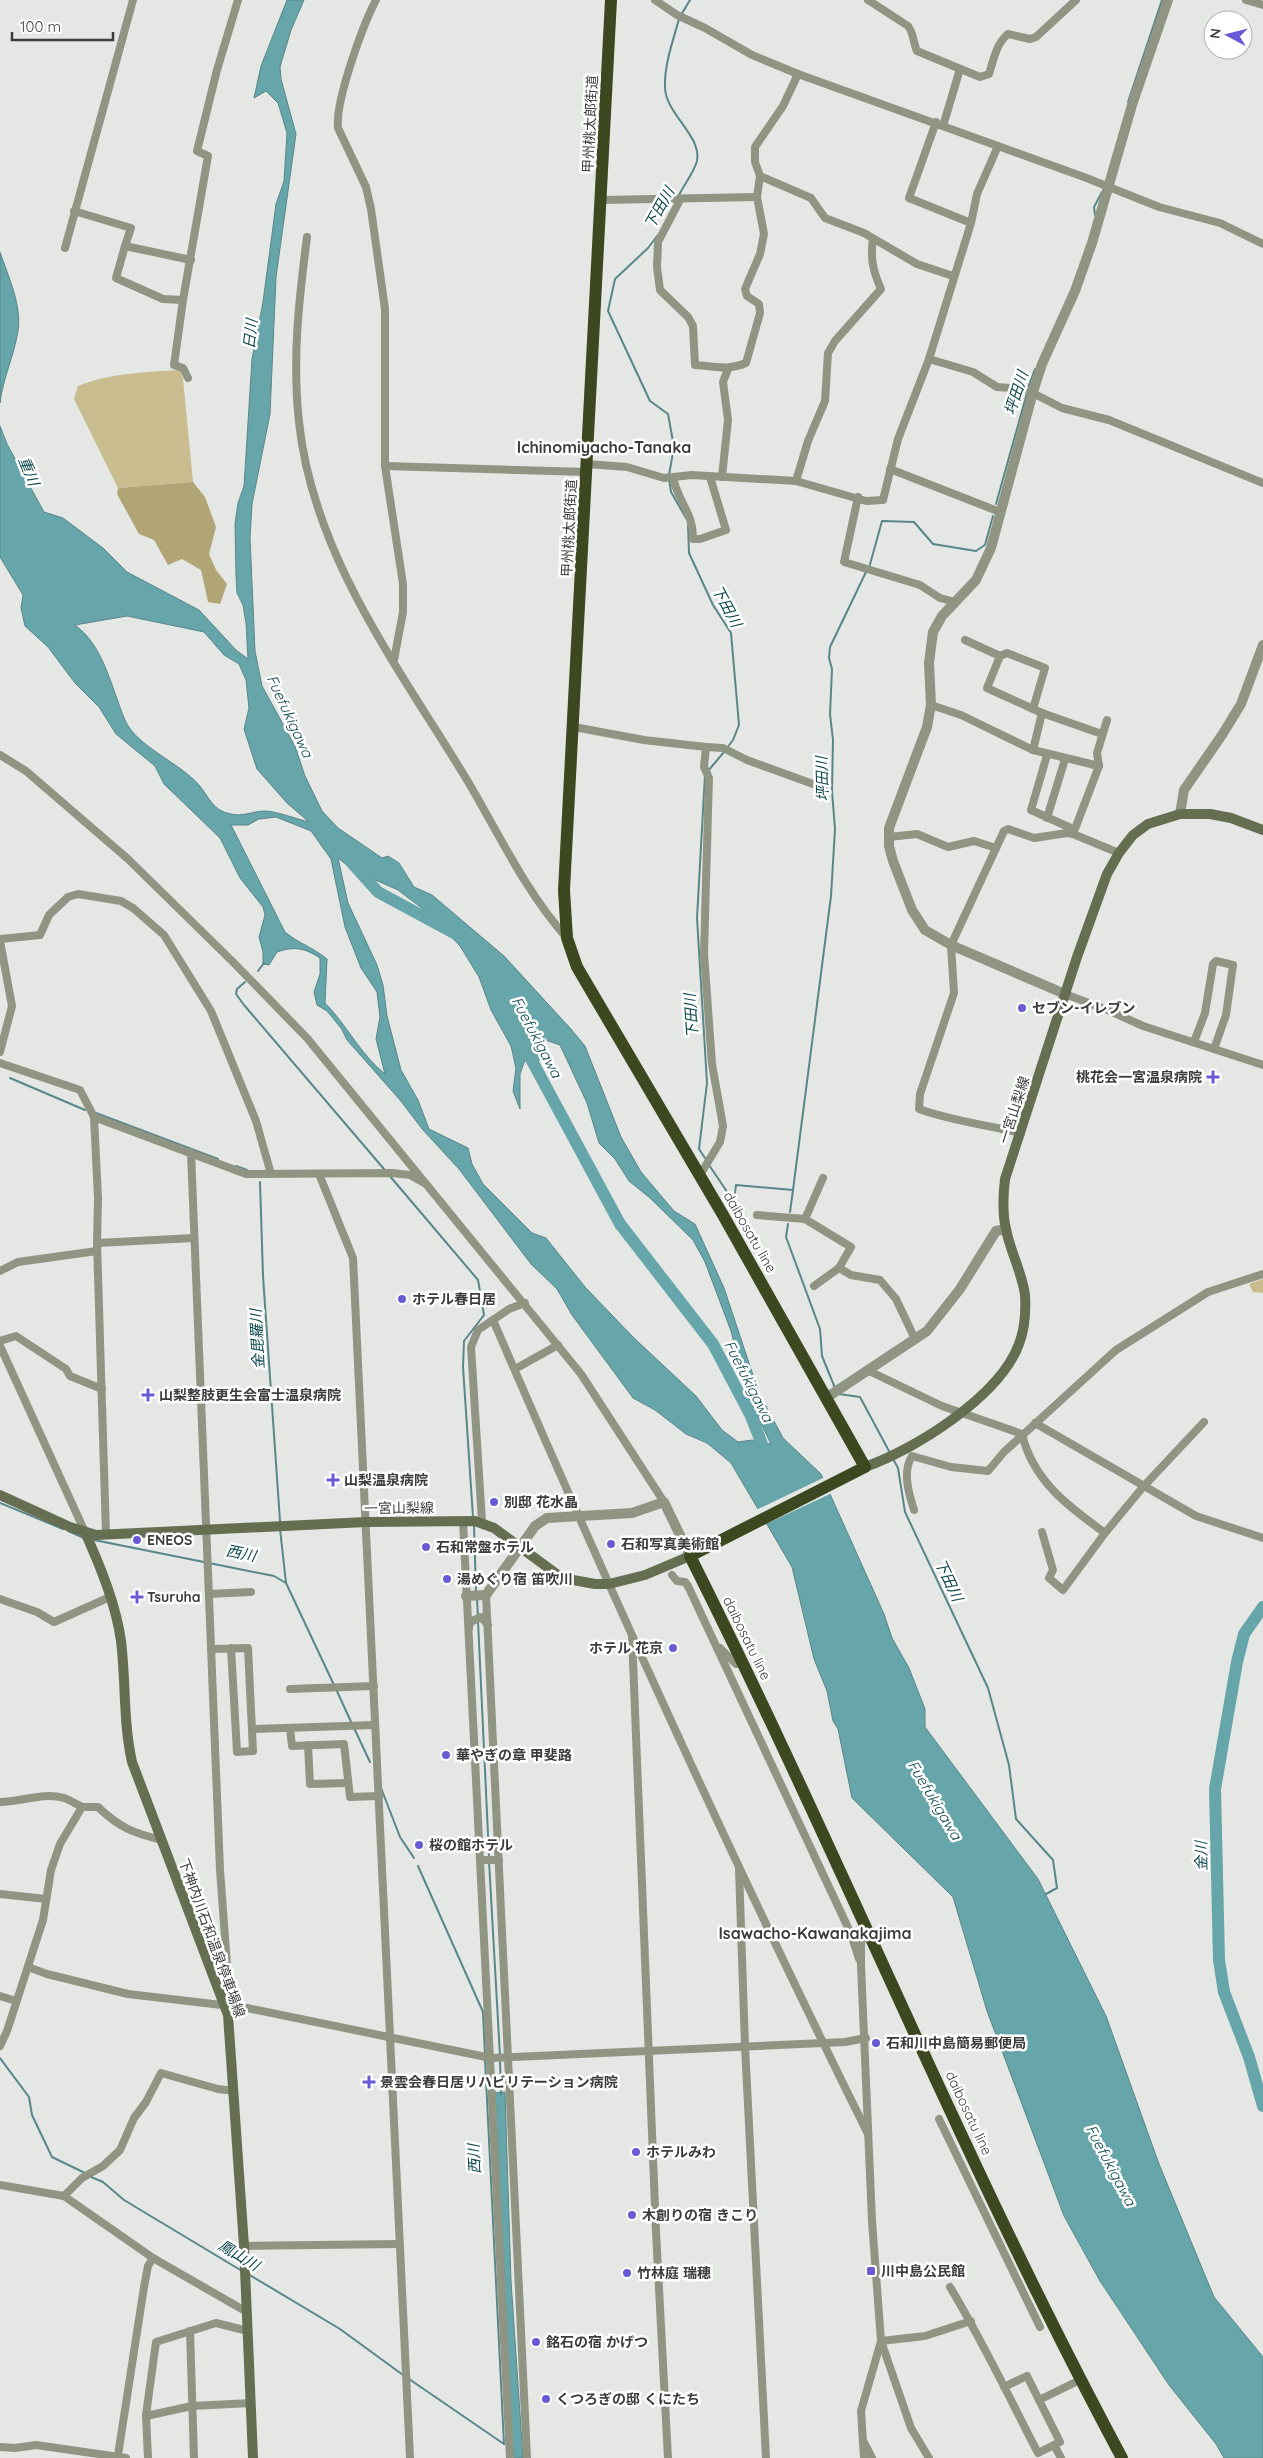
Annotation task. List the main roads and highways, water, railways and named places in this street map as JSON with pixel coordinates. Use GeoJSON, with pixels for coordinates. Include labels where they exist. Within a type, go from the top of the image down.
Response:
{"type":"FeatureCollection","features":[{"type":"Feature","properties":{"kind":"highway","name":"甲州桃太郎街道"},"geometry":{"type":"LineString","coordinates":[[567,938],[564,890],[611,0]]}},
{"type":"Feature","properties":{"kind":"highway","name":"daibosatu line"},"geometry":{"type":"LineString","coordinates":[[567,938],[577,967],[702,1171],[833,1393],[860,1469]]}},
{"type":"Feature","properties":{"kind":"highway"},"geometry":{"type":"LineString","coordinates":[[696,1553],[860,1469]]}},
{"type":"Feature","properties":{"kind":"highway","name":"daibosatu line"},"geometry":{"type":"LineString","coordinates":[[696,1553],[743,1664],[1016,2265],[1122,2458]]}},
{"type":"Feature","properties":{"kind":"main road","name":"一宮山梨線"},"geometry":{"type":"LineString","coordinates":[[860,1469],[900,1451],[937,1430],[961,1412],[996,1380],[1012,1359],[1020,1343],[1024,1324],[1024,1292],[1006,1228],[1003,1196],[1006,1180],[1107,874],[1119,852],[1133,835],[1148,824],[1193,812],[1224,817],[1263,830]]}},
{"type":"Feature","properties":{"kind":"main road"},"geometry":{"type":"LineString","coordinates":[[0,1495],[87,1537]]}},
{"type":"Feature","properties":{"kind":"main road","name":"一宮山梨線"},"geometry":{"type":"LineString","coordinates":[[87,1537],[106,1534],[366,1522],[472,1521],[494,1528],[562,1578],[609,1584],[645,1575],[696,1553]]}},
{"type":"Feature","properties":{"kind":"main road","name":"下神内川石和温泉停車場線"},"geometry":{"type":"LineString","coordinates":[[87,1537],[118,1619],[128,1744],[132,1762],[227,2005],[244,2246],[253,2458]]}},
{"type":"Feature","properties":{"kind":"water"},"geometry":{"type":"Polygon","coordinates":[[[287,0],[304,0],[291,30],[280,67],[281,79],[296,134],[276,277],[270,414],[252,504],[250,538],[255,651],[262,686],[295,746],[305,776],[322,811],[338,828],[382,858],[388,856],[399,863],[414,887],[432,895],[504,956],[570,1028],[585,1046],[621,1137],[641,1172],[674,1211],[695,1224],[724,1288],[759,1393],[783,1438],[821,1474],[884,1614],[892,1638],[909,1668],[925,1709],[925,1727],[1038,1879],[1106,2016],[1159,2164],[1214,2297],[1263,2357],[1263,2458],[1224,2458],[1216,2444],[1169,2385],[1100,2281],[1064,2216],[987,2011],[953,1897],[852,1798],[838,1729],[833,1721],[827,1691],[814,1659],[792,1567],[731,1463],[707,1443],[686,1434],[655,1410],[633,1398],[572,1315],[557,1289],[531,1264],[459,1169],[423,1130],[400,1100],[347,1040],[341,1028],[327,1011],[317,1005],[314,992],[320,974],[320,958],[304,950],[289,949],[277,952],[269,965],[263,964],[263,952],[259,937],[265,915],[263,907],[240,878],[220,838],[164,784],[155,766],[116,734],[99,707],[75,683],[48,647],[25,626],[21,608],[23,595],[0,557],[0,426],[7,444],[44,512],[63,518],[103,548],[127,572],[199,610],[236,650],[248,659],[243,605],[237,593],[235,524],[238,503],[244,486],[252,359],[263,302],[276,204],[284,181],[287,133],[278,103],[266,91],[254,98],[261,66],[287,0]],[[127,616],[75,625],[85,634],[100,656],[125,720],[131,729],[148,746],[191,777],[220,810],[235,815],[269,811],[309,822],[287,803],[257,769],[244,729],[249,708],[246,680],[239,664],[224,655],[204,632],[127,616]],[[276,817],[259,819],[248,825],[231,825],[285,932],[327,959],[325,1003],[368,1058],[385,1074],[376,1039],[380,1017],[377,992],[361,968],[345,927],[331,859],[311,831],[276,817]],[[338,858],[348,903],[377,965],[383,985],[387,1016],[401,1070],[418,1100],[429,1129],[468,1148],[472,1164],[483,1184],[532,1233],[546,1238],[585,1287],[634,1338],[696,1396],[722,1430],[738,1442],[752,1440],[771,1444],[747,1395],[731,1331],[705,1262],[693,1240],[650,1198],[629,1181],[615,1159],[599,1143],[587,1103],[560,1045],[534,1036],[546,1060],[525,1060],[520,1074],[520,1109],[513,1091],[516,1068],[511,1046],[491,1010],[479,977],[460,946],[427,912],[398,890],[353,870],[338,858]]]}},
{"type":"Feature","properties":{"kind":"water"},"geometry":{"type":"Polygon","coordinates":[[[0,252],[14,291],[19,321],[0,403],[0,252]]]}},
{"type":"Feature","properties":{"kind":"water"},"geometry":{"type":"Polygon","coordinates":[[[505,2092],[511,2281],[523,2458],[513,2458],[495,2093],[505,2092]]]}},
{"type":"Feature","properties":{"kind":"waterway","name":"下田川"},"geometry":{"type":"LineString","coordinates":[[681,15],[690,0]]}},
{"type":"Feature","properties":{"kind":"waterway","name":"坪田川"},"geometry":{"type":"LineString","coordinates":[[1128,102],[1162,0]]}},
{"type":"Feature","properties":{"kind":"waterway","name":"下田川"},"geometry":{"type":"LineString","coordinates":[[679,19],[667,62],[665,88],[671,107],[694,143],[697,161],[679,195]]}},
{"type":"Feature","properties":{"kind":"waterway","name":"坪田川"},"geometry":{"type":"LineString","coordinates":[[1095,215],[1094,207],[1102,192]]}},
{"type":"Feature","properties":{"kind":"waterway","name":"下田川"},"geometry":{"type":"LineString","coordinates":[[658,235],[648,248],[615,279],[608,311],[650,401],[668,414],[674,447],[669,475]]}},
{"type":"Feature","properties":{"kind":"waterway","name":"坪田川"},"geometry":{"type":"LineString","coordinates":[[1028,388],[1035,369]]}},
{"type":"Feature","properties":{"kind":"waterway","name":"坪田川"},"geometry":{"type":"LineString","coordinates":[[996,504],[1027,393]]}},
{"type":"Feature","properties":{"kind":"waterway","name":"下田川"},"geometry":{"type":"LineString","coordinates":[[669,479],[671,492],[686,518]]}},
{"type":"Feature","properties":{"kind":"waterway","name":"坪田川"},"geometry":{"type":"LineString","coordinates":[[869,568],[882,521],[914,522],[933,544],[976,551],[985,545],[993,516]]}},
{"type":"Feature","properties":{"kind":"waterway","name":"下田川"},"geometry":{"type":"LineString","coordinates":[[688,524],[689,553],[713,605],[731,633],[739,725],[733,740],[727,748]]}},
{"type":"Feature","properties":{"kind":"waterway","name":"坪田川"},"geometry":{"type":"LineString","coordinates":[[793,1190],[831,896],[835,829],[832,791],[833,740],[830,714],[832,669],[829,658],[830,647],[866,572]]}},
{"type":"Feature","properties":{"kind":"waterway","name":"下田川"},"geometry":{"type":"LineString","coordinates":[[708,771],[724,752]]}},
{"type":"Feature","properties":{"kind":"waterway","name":"下田川"},"geometry":{"type":"LineString","coordinates":[[705,775],[697,918],[707,1083],[699,1149],[707,1161]]}},
{"type":"Feature","properties":{"kind":"waterway","name":"Fuefukigawa"},"geometry":{"type":"LineString","coordinates":[[352,863],[378,892],[454,933]]}},
{"type":"Feature","properties":{"kind":"waterway"},"geometry":{"type":"LineString","coordinates":[[258,971],[264,963]]}},
{"type":"Feature","properties":{"kind":"waterway"},"geometry":{"type":"LineString","coordinates":[[245,982],[237,989],[236,994],[244,1005],[384,1169]]}},
{"type":"Feature","properties":{"kind":"waterway","name":"Fuefukigawa"},"geometry":{"type":"LineString","coordinates":[[524,1046],[620,1224],[713,1344],[751,1416],[767,1457]]}},
{"type":"Feature","properties":{"kind":"waterway","name":"金毘羅川"},"geometry":{"type":"LineString","coordinates":[[10,1078],[85,1110]]}},
{"type":"Feature","properties":{"kind":"waterway","name":"金毘羅川"},"geometry":{"type":"LineString","coordinates":[[96,1113],[218,1159]]}},
{"type":"Feature","properties":{"kind":"waterway","name":"下田川"},"geometry":{"type":"LineString","coordinates":[[709,1165],[734,1202],[736,1185],[793,1190],[790,1212]]}},
{"type":"Feature","properties":{"kind":"waterway","name":"金毘羅川"},"geometry":{"type":"LineString","coordinates":[[236,1166],[247,1170]]}},
{"type":"Feature","properties":{"kind":"waterway"},"geometry":{"type":"LineString","coordinates":[[389,1175],[478,1280],[484,1315],[464,1341],[463,1367],[473,1517]]}},
{"type":"Feature","properties":{"kind":"waterway","name":"金毘羅川"},"geometry":{"type":"LineString","coordinates":[[260,1182],[263,1276],[280,1521]]}},
{"type":"Feature","properties":{"kind":"waterway","name":"下田川"},"geometry":{"type":"LineString","coordinates":[[788,1224],[786,1237],[820,1329],[822,1356],[835,1388]]}},
{"type":"Feature","properties":{"kind":"waterway","name":"下田川"},"geometry":{"type":"LineString","coordinates":[[839,1394],[860,1397],[890,1453]]}},
{"type":"Feature","properties":{"kind":"waterway","name":"下田川"},"geometry":{"type":"LineString","coordinates":[[893,1459],[898,1468],[905,1512],[988,1688],[1009,1765],[1016,1819],[1053,1860],[1057,1888],[1046,1894]]}},
{"type":"Feature","properties":{"kind":"waterway","name":"西川"},"geometry":{"type":"LineString","coordinates":[[0,1503],[63,1529]]}},
{"type":"Feature","properties":{"kind":"waterway"},"geometry":{"type":"LineString","coordinates":[[474,1524],[476,1592]]}},
{"type":"Feature","properties":{"kind":"waterway","name":"西川"},"geometry":{"type":"LineString","coordinates":[[280,1529],[286,1583],[334,1685]]}},
{"type":"Feature","properties":{"kind":"waterway","name":"西川"},"geometry":{"type":"LineString","coordinates":[[68,1531],[84,1538]]}},
{"type":"Feature","properties":{"kind":"waterway","name":"西川"},"geometry":{"type":"LineString","coordinates":[[94,1540],[204,1562]]}},
{"type":"Feature","properties":{"kind":"waterway","name":"西川"},"geometry":{"type":"LineString","coordinates":[[209,1563],[274,1576],[286,1583]]}},
{"type":"Feature","properties":{"kind":"waterway"},"geometry":{"type":"LineString","coordinates":[[477,1599],[478,1617]]}},
{"type":"Feature","properties":{"kind":"waterway","name":"金川"},"geometry":{"type":"LineString","coordinates":[[1263,1607],[1244,1634],[1237,1662],[1215,1789],[1219,1960],[1224,1992],[1249,2057],[1263,2106]]}},
{"type":"Feature","properties":{"kind":"waterway"},"geometry":{"type":"LineString","coordinates":[[478,1621],[489,1856]]}},
{"type":"Feature","properties":{"kind":"waterway","name":"西川"},"geometry":{"type":"LineString","coordinates":[[336,1689],[352,1724]]}},
{"type":"Feature","properties":{"kind":"waterway","name":"西川"},"geometry":{"type":"LineString","coordinates":[[354,1728],[370,1762]]}},
{"type":"Feature","properties":{"kind":"waterway","name":"西川"},"geometry":{"type":"LineString","coordinates":[[381,1788],[400,1837],[414,1858]]}},
{"type":"Feature","properties":{"kind":"waterway"},"geometry":{"type":"LineString","coordinates":[[489,1861],[500,2056]]}},
{"type":"Feature","properties":{"kind":"waterway","name":"西川"},"geometry":{"type":"LineString","coordinates":[[418,1866],[483,2012],[485,2055]]}},
{"type":"Feature","properties":{"kind":"waterway","name":"鳳山川"},"geometry":{"type":"LineString","coordinates":[[0,2058],[29,2097],[32,2115],[52,2157],[85,2173]]}},
{"type":"Feature","properties":{"kind":"waterway","name":"西川"},"geometry":{"type":"LineString","coordinates":[[485,2059],[504,2444]]}},
{"type":"Feature","properties":{"kind":"waterway"},"geometry":{"type":"LineString","coordinates":[[500,2061],[501,2094]]}},
{"type":"Feature","properties":{"kind":"waterway","name":"鳳山川"},"geometry":{"type":"LineString","coordinates":[[91,2177],[103,2182],[124,2200],[242,2271]]}},
{"type":"Feature","properties":{"kind":"waterway","name":"鳳山川"},"geometry":{"type":"LineString","coordinates":[[248,2274],[340,2329],[403,2375]]}},
{"type":"Feature","properties":{"kind":"waterway","name":"鳳山川"},"geometry":{"type":"LineString","coordinates":[[409,2379],[504,2444]]}},
{"type":"Feature","properties":{"kind":"place","name":"セブン-イレブン"},"geometry":{"type":"Point","coordinates":[1022,1008]}},
{"type":"Feature","properties":{"kind":"place","name":"桃花会一宮温泉病院"},"geometry":{"type":"Point","coordinates":[1213,1077]}},
{"type":"Feature","properties":{"kind":"place","name":"ホテル春日居"},"geometry":{"type":"Point","coordinates":[402,1299]}},
{"type":"Feature","properties":{"kind":"place","name":"山梨整肢更生会富士温泉病院"},"geometry":{"type":"Point","coordinates":[148,1395]}},
{"type":"Feature","properties":{"kind":"place","name":"山梨温泉病院"},"geometry":{"type":"Point","coordinates":[333,1480]}},
{"type":"Feature","properties":{"kind":"place","name":"別邸 花水晶"},"geometry":{"type":"Point","coordinates":[494,1502]}},
{"type":"Feature","properties":{"kind":"place","name":"ENEOS"},"geometry":{"type":"Point","coordinates":[137,1540]}},
{"type":"Feature","properties":{"kind":"place","name":"石和写真美術館"},"geometry":{"type":"Point","coordinates":[611,1544]}},
{"type":"Feature","properties":{"kind":"place","name":"石和常盤ホテル"},"geometry":{"type":"Point","coordinates":[426,1547]}},
{"type":"Feature","properties":{"kind":"place","name":"湯めぐり宿 笛吹川"},"geometry":{"type":"Point","coordinates":[447,1579]}},
{"type":"Feature","properties":{"kind":"place","name":"Tsuruha"},"geometry":{"type":"Point","coordinates":[137,1597]}},
{"type":"Feature","properties":{"kind":"place","name":"ホテル 花京"},"geometry":{"type":"Point","coordinates":[673,1648]}},
{"type":"Feature","properties":{"kind":"place","name":"華やぎの章 甲斐路"},"geometry":{"type":"Point","coordinates":[446,1755]}},
{"type":"Feature","properties":{"kind":"place","name":"桜の館ホテル"},"geometry":{"type":"Point","coordinates":[419,1845]}},
{"type":"Feature","properties":{"kind":"place","name":"石和川中島簡易郵便局"},"geometry":{"type":"Point","coordinates":[876,2043]}},
{"type":"Feature","properties":{"kind":"place","name":"景雲会春日居リハビリテーション病院"},"geometry":{"type":"Point","coordinates":[369,2082]}},
{"type":"Feature","properties":{"kind":"place","name":"ホテルみわ"},"geometry":{"type":"Point","coordinates":[636,2152]}},
{"type":"Feature","properties":{"kind":"place","name":"木創りの宿 きこり"},"geometry":{"type":"Point","coordinates":[632,2215]}},
{"type":"Feature","properties":{"kind":"place","name":"川中島公民館"},"geometry":{"type":"Point","coordinates":[871,2271]}},
{"type":"Feature","properties":{"kind":"place","name":"竹林庭 瑞穂"},"geometry":{"type":"Point","coordinates":[627,2273]}},
{"type":"Feature","properties":{"kind":"place","name":"銘石の宿 かげつ"},"geometry":{"type":"Point","coordinates":[536,2342]}},
{"type":"Feature","properties":{"kind":"place","name":"くつろぎの邸 くにたち"},"geometry":{"type":"Point","coordinates":[546,2399]}},
{"type":"Feature","properties":{"kind":"district","name":"Ichinomiyacho-Tanaka"},"geometry":{"type":"Point","coordinates":[604,447]}},
{"type":"Feature","properties":{"kind":"district","name":"Isawacho-Kawanakajima"},"geometry":{"type":"Point","coordinates":[815,1933]}},
{"type":"Feature","properties":{"kind":"water label","name":"日川"},"geometry":{"type":"Point","coordinates":[250,334]}},
{"type":"Feature","properties":{"kind":"water label","name":"重川"},"geometry":{"type":"Point","coordinates":[29,471]}}]}
